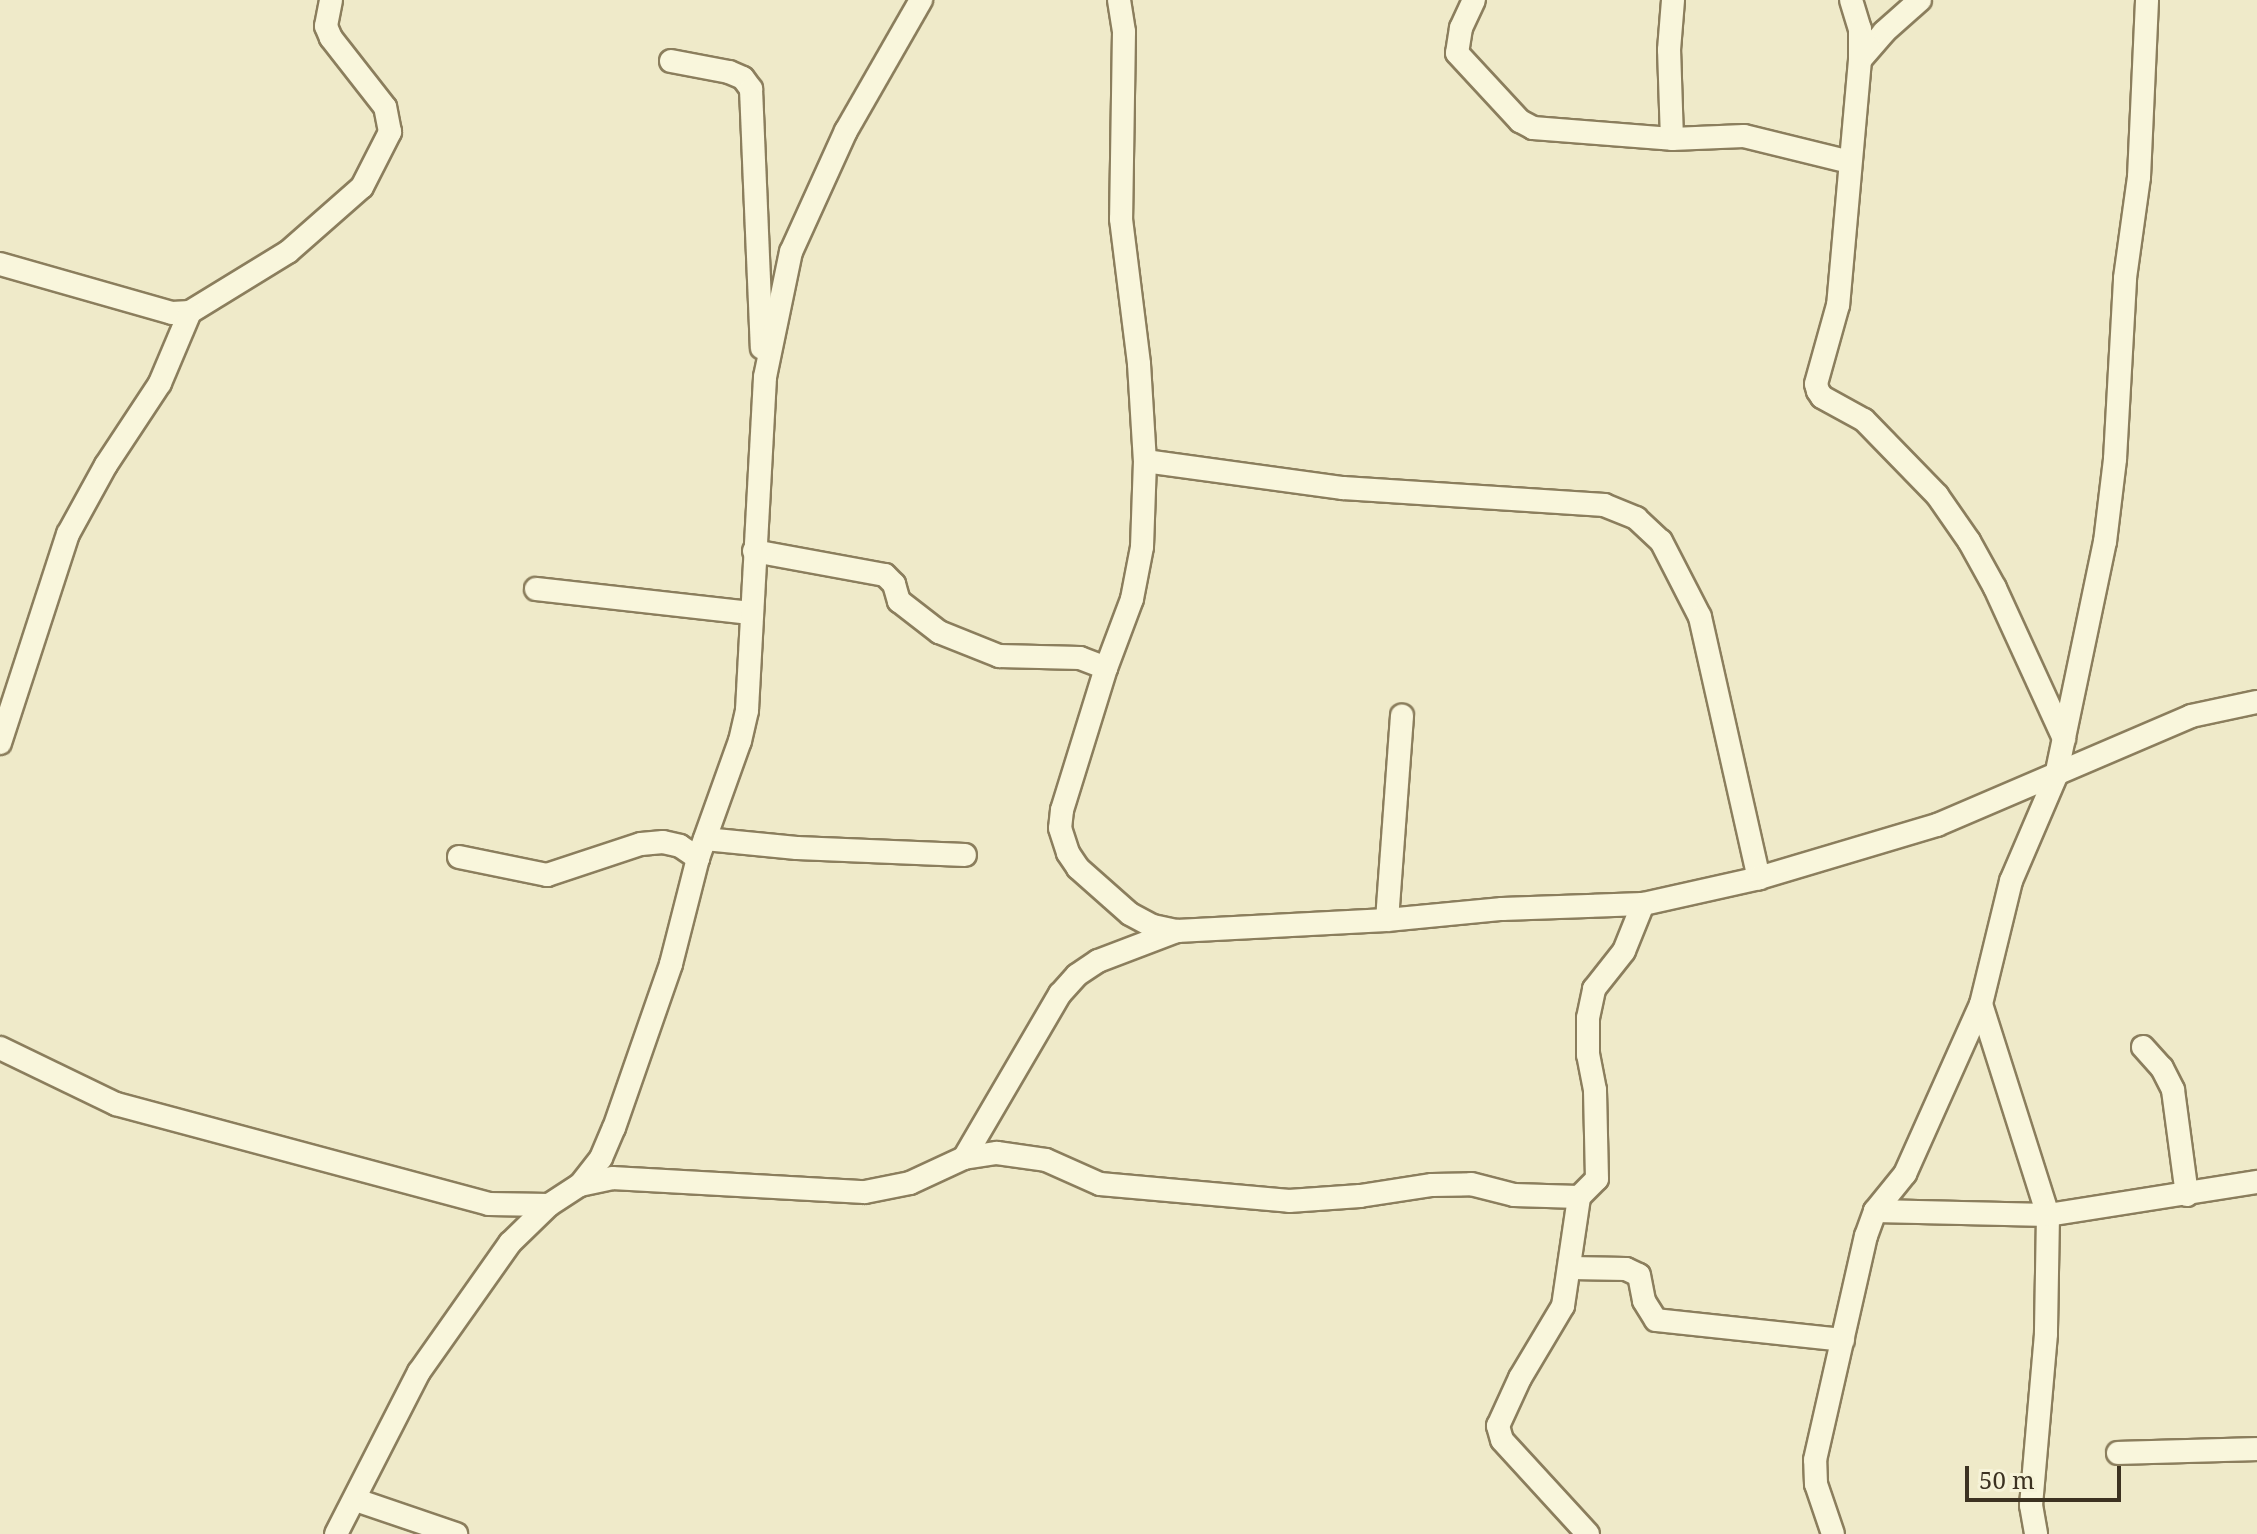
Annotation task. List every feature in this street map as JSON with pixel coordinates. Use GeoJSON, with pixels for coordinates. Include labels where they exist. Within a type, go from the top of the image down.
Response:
{"type":"FeatureCollection","features":[{"type":"Feature","properties":{"kind":"street"},"geometry":{"type":"LineString","coordinates":[[0,264],[172,313],[190,312],[279,258],[346,205],[362,187],[390,132],[385,107],[331,38],[326,26],[331,0]]}},
{"type":"Feature","properties":{"kind":"street"},"geometry":{"type":"LineString","coordinates":[[336,1534],[419,1372],[437,1345],[510,1243],[549,1205],[580,1185],[601,1158],[614,1128],[671,964],[702,849],[747,710],[765,377],[778,304],[802,223],[846,131],[921,0]]}},
{"type":"Feature","properties":{"kind":"street"},"geometry":{"type":"LineString","coordinates":[[1119,0],[1124,32],[1121,219],[1139,364],[1145,461],[1138,575],[1106,668],[1060,828],[1068,853],[1078,868],[1130,914],[1153,926],[1177,931],[1387,920],[1502,909],[1643,904],[1759,878],[1937,825],[2191,716],[2257,702]]}},
{"type":"Feature","properties":{"kind":"street"},"geometry":{"type":"LineString","coordinates":[[1474,0],[1461,28],[1457,53],[1520,121],[1546,132],[1672,139],[1744,136],[1850,162]]}},
{"type":"Feature","properties":{"kind":"street"},"geometry":{"type":"LineString","coordinates":[[1672,139],[1669,50],[1673,0]]}},
{"type":"Feature","properties":{"kind":"street"},"geometry":{"type":"LineString","coordinates":[[1860,60],[1884,32],[1920,0]]}},
{"type":"Feature","properties":{"kind":"street"},"geometry":{"type":"LineString","coordinates":[[1833,1534],[1816,1484],[1815,1460],[1820,1425],[1875,1211],[1905,1174],[1981,1004],[2011,881],[2056,776],[2105,542],[2115,459],[2125,278],[2139,177],[2147,0]]}},
{"type":"Feature","properties":{"kind":"street"},"geometry":{"type":"LineString","coordinates":[[1850,1],[1860,29],[1860,60],[1838,305],[1816,384],[1818,391],[1822,397],[1864,420],[1937,495],[1995,588],[2064,739]]}},
{"type":"Feature","properties":{"kind":"street"},"geometry":{"type":"LineString","coordinates":[[671,61],[729,72],[743,78],[751,89],[757,278],[765,377]]}},
{"type":"Feature","properties":{"kind":"street"},"geometry":{"type":"LineString","coordinates":[[0,743],[68,534],[106,465],[160,383],[190,312]]}},
{"type":"Feature","properties":{"kind":"street"},"geometry":{"type":"LineString","coordinates":[[1145,461],[1343,488],[1604,505],[1636,518],[1661,541],[1700,617],[1759,878]]}},
{"type":"Feature","properties":{"kind":"street"},"geometry":{"type":"LineString","coordinates":[[754,551],[885,575],[894,584],[899,601],[939,632],[999,656],[1080,658],[1106,668]]}},
{"type":"Feature","properties":{"kind":"street"},"geometry":{"type":"LineString","coordinates":[[536,589],[751,613]]}},
{"type":"Feature","properties":{"kind":"street"},"geometry":{"type":"LineString","coordinates":[[1387,920],[1402,716]]}},
{"type":"Feature","properties":{"kind":"street"},"geometry":{"type":"LineString","coordinates":[[459,857],[547,875],[641,844],[663,842],[702,849],[797,848],[965,855]]}},
{"type":"Feature","properties":{"kind":"street"},"geometry":{"type":"LineString","coordinates":[[1588,1534],[1502,1440],[1498,1426],[1520,1378],[1563,1306],[1579,1197],[1597,1179],[1595,1090],[1588,1055],[1588,1018],[1594,989],[1624,951],[1643,904]]}},
{"type":"Feature","properties":{"kind":"street"},"geometry":{"type":"LineString","coordinates":[[964,1158],[1060,994],[1077,975],[1098,961],[1177,931]]}},
{"type":"Feature","properties":{"kind":"street"},"geometry":{"type":"LineString","coordinates":[[1981,1004],[2048,1215],[2046,1334],[2031,1505],[2036,1534]]}},
{"type":"Feature","properties":{"kind":"street"},"geometry":{"type":"LineString","coordinates":[[2143,1047],[2162,1068],[2173,1090],[2187,1195]]}},
{"type":"Feature","properties":{"kind":"street"},"geometry":{"type":"LineString","coordinates":[[0,1048],[116,1104],[489,1204],[549,1205]]}},
{"type":"Feature","properties":{"kind":"street"},"geometry":{"type":"LineString","coordinates":[[580,1185],[612,1178],[865,1192],[910,1183],[964,1158],[997,1153],[1046,1160],[1100,1184],[1289,1201],[1360,1196],[1432,1185],[1471,1184],[1514,1195],[1579,1197]]}},
{"type":"Feature","properties":{"kind":"street"},"geometry":{"type":"LineString","coordinates":[[1875,1211],[2048,1215],[2257,1182]]}},
{"type":"Feature","properties":{"kind":"street"},"geometry":{"type":"LineString","coordinates":[[1571,1268],[1626,1269],[1639,1275],[1644,1301],[1656,1320],[1843,1340]]}},
{"type":"Feature","properties":{"kind":"street"},"geometry":{"type":"LineString","coordinates":[[2118,1453],[2257,1449]]}},
{"type":"Feature","properties":{"kind":"street"},"geometry":{"type":"LineString","coordinates":[[356,1500],[456,1534]]}}]}
